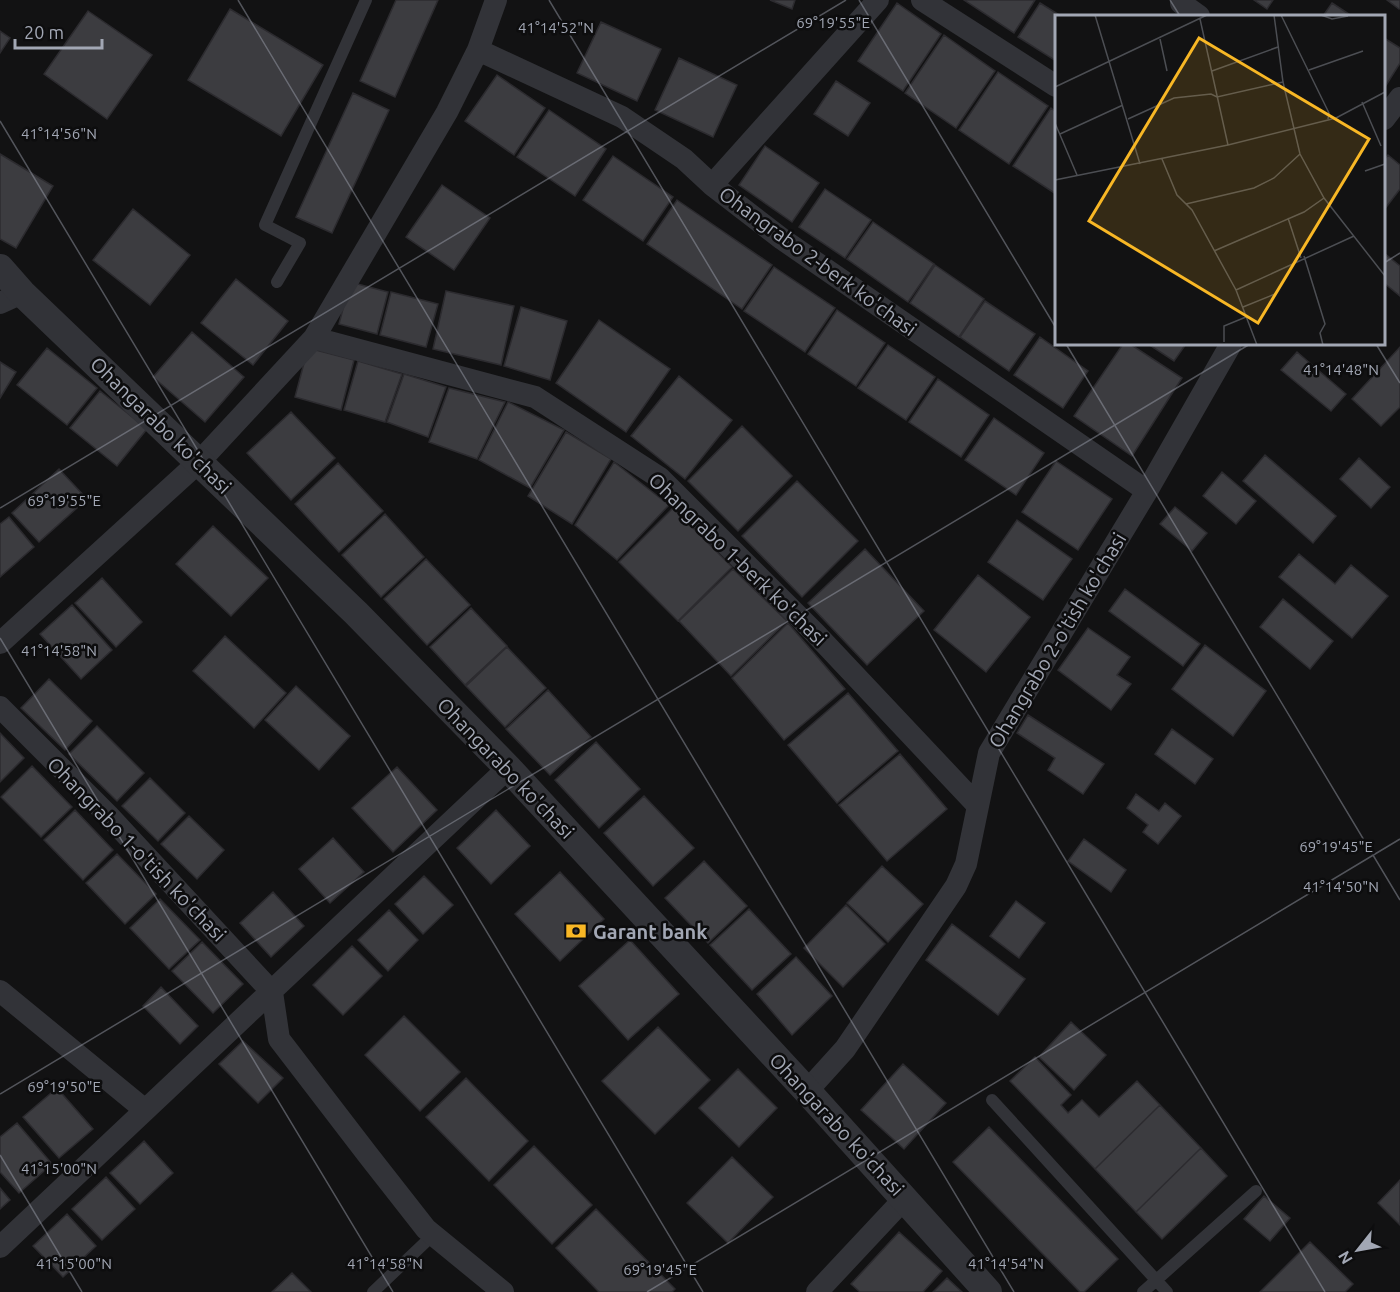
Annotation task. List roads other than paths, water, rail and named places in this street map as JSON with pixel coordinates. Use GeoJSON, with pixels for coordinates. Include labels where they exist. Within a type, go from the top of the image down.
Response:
{"type":"FeatureCollection","features":[{"type":"Feature","properties":{"kind":"street"},"geometry":{"type":"LineString","coordinates":[[0,643],[200,461],[314,338],[447,112],[478,50],[496,0]]}},
{"type":"Feature","properties":{"kind":"street"},"geometry":{"type":"LineString","coordinates":[[712,185],[878,0]]}},
{"type":"Feature","properties":{"kind":"street"},"geometry":{"type":"LineString","coordinates":[[922,0],[1055,85]]}},
{"type":"Feature","properties":{"kind":"street"},"geometry":{"type":"LineString","coordinates":[[1181,3],[1198,15]]}},
{"type":"Feature","properties":{"kind":"street","name":"Ohangrabo 2-berk ko'chasi"},"geometry":{"type":"LineString","coordinates":[[478,50],[622,117],[684,159],[712,185],[782,240],[1147,491]]}},
{"type":"Feature","properties":{"kind":"street"},"geometry":{"type":"LineString","coordinates":[[1385,117],[1400,98]]}},
{"type":"Feature","properties":{"kind":"street","name":"Ohangarabo ko'chasi"},"geometry":{"type":"LineString","coordinates":[[0,268],[11,298],[200,461],[357,613],[508,768],[807,1091],[988,1292]]}},
{"type":"Feature","properties":{"kind":"street","name":"Ohangrabo 1-berk ko'chasi"},"geometry":{"type":"LineString","coordinates":[[314,338],[535,397],[660,478],[815,633],[978,806]]}},
{"type":"Feature","properties":{"kind":"street","name":"Ohangrabo 2-o'tish ko'chasi"},"geometry":{"type":"LineString","coordinates":[[807,1091],[846,1049],[956,886],[966,864],[989,753],[1147,491],[1230,345]]}},
{"type":"Feature","properties":{"kind":"street","name":"Ohangrabo 1-o'tish ko'chasi"},"geometry":{"type":"LineString","coordinates":[[0,707],[108,815],[272,992]]}},
{"type":"Feature","properties":{"kind":"street"},"geometry":{"type":"LineString","coordinates":[[0,1247],[508,768]]}},
{"type":"Feature","properties":{"kind":"street"},"geometry":{"type":"LineString","coordinates":[[0,991],[145,1110]]}},
{"type":"Feature","properties":{"kind":"street"},"geometry":{"type":"LineString","coordinates":[[272,992],[279,1039],[426,1229],[503,1292]]}},
{"type":"Feature","properties":{"kind":"street"},"geometry":{"type":"LineString","coordinates":[[817,1292],[905,1198]]}},
{"type":"Feature","properties":{"kind":"lane"},"geometry":{"type":"LineString","coordinates":[[277,282],[300,243],[265,225],[366,0]]}},
{"type":"Feature","properties":{"kind":"lane"},"geometry":{"type":"LineString","coordinates":[[992,1100],[1167,1292]]}},
{"type":"Feature","properties":{"kind":"lane"},"geometry":{"type":"LineString","coordinates":[[1143,1292],[1256,1191]]}},
{"type":"Feature","properties":{"kind":"lane"},"geometry":{"type":"LineString","coordinates":[[373,1292],[433,1235]]}},
{"type":"Feature","properties":{"kind":"place","name":"Garant bank"},"geometry":{"type":"Point","coordinates":[576,931]}}]}
